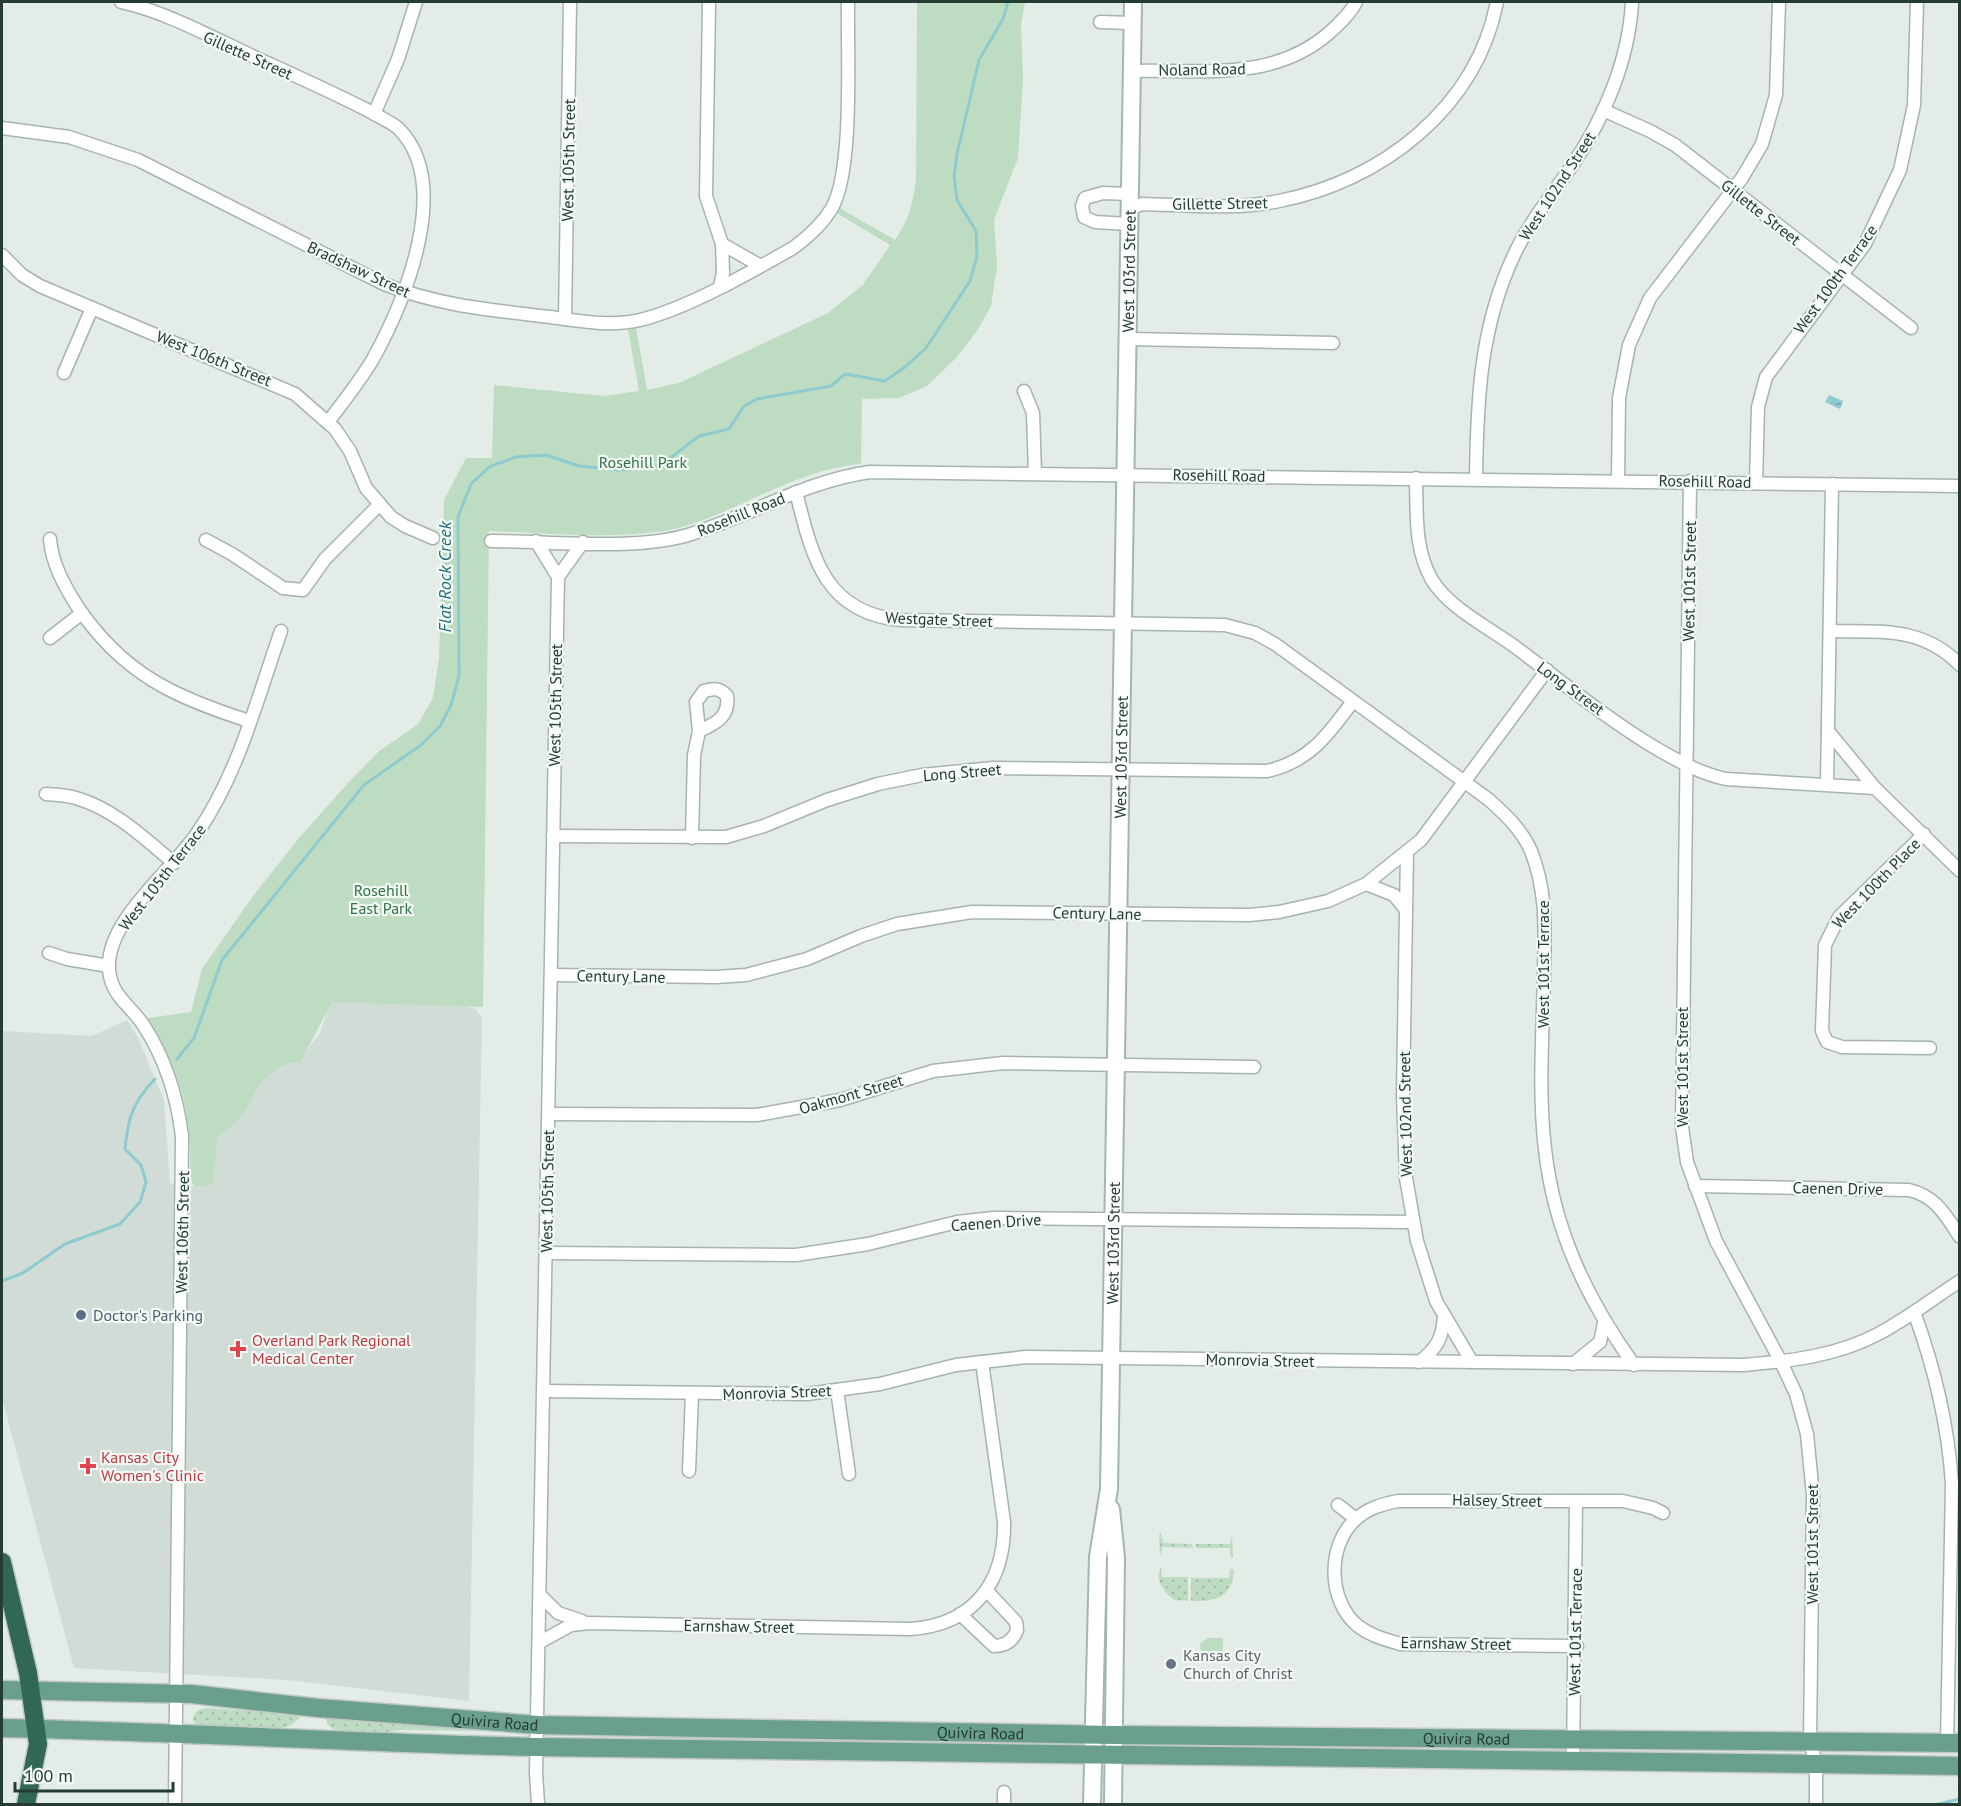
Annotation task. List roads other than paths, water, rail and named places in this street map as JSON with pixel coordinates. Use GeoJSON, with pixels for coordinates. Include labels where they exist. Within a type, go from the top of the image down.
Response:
{"type":"FeatureCollection","features":[{"type":"Feature","properties":{"kind":"highway"},"geometry":{"type":"LineString","coordinates":[[2,1562],[30,1690],[38,1744],[26,1804]]}},
{"type":"Feature","properties":{"kind":"main road","name":"West 103rd Street"},"geometry":{"type":"LineString","coordinates":[[1092,1804],[1098,1557],[1108,1489],[1111,1359],[1133,2]]}},
{"type":"Feature","properties":{"kind":"main road","name":"West 103rd Street"},"geometry":{"type":"LineString","coordinates":[[1108,1489],[1116,1557],[1113,1804]]}},
{"type":"Feature","properties":{"kind":"main road","name":"Quivira Road"},"geometry":{"type":"LineString","coordinates":[[2,1690],[178,1693],[318,1708],[538,1725],[1114,1735],[1953,1743]]}},
{"type":"Feature","properties":{"kind":"main road","name":"Quivira Road"},"geometry":{"type":"LineString","coordinates":[[3,1728],[177,1732],[310,1740],[537,1748],[1093,1757],[1959,1766]]}},
{"type":"Feature","properties":{"kind":"street","name":"Gillette Street"},"geometry":{"type":"LineString","coordinates":[[121,2],[155,13],[340,96],[374,114]]}},
{"type":"Feature","properties":{"kind":"street"},"geometry":{"type":"LineString","coordinates":[[416,2],[398,59],[374,114],[397,127],[409,141],[423,177],[422,220],[403,291],[373,360],[328,422],[343,439],[366,488],[380,504],[392,517],[405,526],[433,538]]}},
{"type":"Feature","properties":{"kind":"street","name":"West 105th Street"},"geometry":{"type":"LineString","coordinates":[[565,319],[570,2]]}},
{"type":"Feature","properties":{"kind":"street"},"geometry":{"type":"LineString","coordinates":[[709,2],[706,196],[722,244],[723,273],[720,286]]}},
{"type":"Feature","properties":{"kind":"street","name":"Bradshaw Street"},"geometry":{"type":"LineString","coordinates":[[2,128],[69,137],[138,160],[403,291],[449,305],[606,324],[642,320],[667,313],[793,248],[819,225],[832,207],[842,177],[848,2]]}},
{"type":"Feature","properties":{"kind":"street","name":"Noland Road"},"geometry":{"type":"LineString","coordinates":[[1132,71],[1242,70],[1278,63],[1321,40],[1339,24],[1356,2]]}},
{"type":"Feature","properties":{"kind":"street","name":"Gillette Street"},"geometry":{"type":"LineString","coordinates":[[1130,209],[1142,204],[1247,205],[1288,199],[1338,184],[1370,168],[1406,144],[1440,113],[1469,76],[1485,47],[1497,2]]}},
{"type":"Feature","properties":{"kind":"street","name":"West 102nd Street"},"geometry":{"type":"LineString","coordinates":[[1476,478],[1477,394],[1481,358],[1501,285],[1528,227],[1590,137],[1603,110],[1615,82],[1626,40],[1632,2]]}},
{"type":"Feature","properties":{"kind":"street"},"geometry":{"type":"LineString","coordinates":[[1618,480],[1619,398],[1622,372],[1637,326],[1660,283],[1752,162],[1770,123],[1776,95],[1779,2]]}},
{"type":"Feature","properties":{"kind":"street","name":"West 100th Terrace"},"geometry":{"type":"LineString","coordinates":[[1756,482],[1758,407],[1766,377],[1842,276],[1877,224],[1900,170],[1914,105],[1917,2]]}},
{"type":"Feature","properties":{"kind":"street"},"geometry":{"type":"LineString","coordinates":[[1100,22],[1132,23]]}},
{"type":"Feature","properties":{"kind":"street","name":"Gillette Street"},"geometry":{"type":"LineString","coordinates":[[1603,110],[1675,145],[1911,328]]}},
{"type":"Feature","properties":{"kind":"street"},"geometry":{"type":"LineString","coordinates":[[722,244],[759,266]]}},
{"type":"Feature","properties":{"kind":"street","name":"West 106th Street"},"geometry":{"type":"LineString","coordinates":[[2,255],[30,281],[275,383],[295,394],[328,422]]}},
{"type":"Feature","properties":{"kind":"street"},"geometry":{"type":"LineString","coordinates":[[64,373],[92,308]]}},
{"type":"Feature","properties":{"kind":"street"},"geometry":{"type":"LineString","coordinates":[[1127,339],[1333,343]]}},
{"type":"Feature","properties":{"kind":"street"},"geometry":{"type":"LineString","coordinates":[[1024,391],[1033,413],[1035,474]]}},
{"type":"Feature","properties":{"kind":"street","name":"Rosehill Road"},"geometry":{"type":"LineString","coordinates":[[491,541],[664,540],[695,532],[840,476],[870,472],[1125,473],[1959,486]]}},
{"type":"Feature","properties":{"kind":"street","name":"Long Street"},"geometry":{"type":"LineString","coordinates":[[1416,478],[1418,542],[1421,556],[1433,582],[1456,604],[1647,743],[1708,775],[1726,779],[1827,783],[1875,788]]}},
{"type":"Feature","properties":{"kind":"street","name":"West 101st Street"},"geometry":{"type":"LineString","coordinates":[[1690,481],[1680,1100],[1687,1162],[1716,1241],[1781,1362],[1801,1408],[1812,1472],[1810,1741],[1816,1764],[1815,1804]]}},
{"type":"Feature","properties":{"kind":"street"},"geometry":{"type":"LineString","coordinates":[[1827,783],[1832,484]]}},
{"type":"Feature","properties":{"kind":"street","name":"Westgate Street"},"geometry":{"type":"LineString","coordinates":[[796,492],[814,556],[826,581],[843,599],[865,612],[901,621],[1123,624]]}},
{"type":"Feature","properties":{"kind":"street"},"geometry":{"type":"LineString","coordinates":[[206,540],[232,554],[283,588],[303,590],[325,559],[380,504]]}},
{"type":"Feature","properties":{"kind":"street"},"geometry":{"type":"LineString","coordinates":[[50,539],[55,565],[82,613],[106,644],[136,671],[189,701],[249,721]]}},
{"type":"Feature","properties":{"kind":"street"},"geometry":{"type":"LineString","coordinates":[[536,541],[558,577],[584,542]]}},
{"type":"Feature","properties":{"kind":"street","name":"West 105th Street"},"geometry":{"type":"LineString","coordinates":[[538,1804],[537,1748],[558,577]]}},
{"type":"Feature","properties":{"kind":"street"},"geometry":{"type":"LineString","coordinates":[[50,638],[82,613]]}},
{"type":"Feature","properties":{"kind":"street","name":"West 101st Terrace"},"geometry":{"type":"LineString","coordinates":[[1123,624],[1225,625],[1255,633],[1488,799],[1516,827],[1530,850],[1541,880],[1545,919],[1542,1107],[1551,1188],[1569,1253],[1604,1323],[1634,1365]]}},
{"type":"Feature","properties":{"kind":"street","name":"West 105th Terrace"},"geometry":{"type":"LineString","coordinates":[[109,966],[110,948],[118,934],[143,898],[198,833],[217,801],[281,631]]}},
{"type":"Feature","properties":{"kind":"street"},"geometry":{"type":"LineString","coordinates":[[1830,631],[1910,634],[1926,639],[1959,665]]}},
{"type":"Feature","properties":{"kind":"street","name":"Century Lane"},"geometry":{"type":"LineString","coordinates":[[551,975],[716,977],[746,975],[807,959],[861,936],[933,916],[972,912],[1250,915],[1279,912],[1328,901],[1366,884],[1421,840],[1466,783],[1547,670]]}},
{"type":"Feature","properties":{"kind":"street","name":"Long Street"},"geometry":{"type":"LineString","coordinates":[[553,836],[692,838],[737,836],[827,800],[878,784],[922,775],[993,768],[1249,771],[1277,769],[1312,752],[1328,736],[1353,701]]}},
{"type":"Feature","properties":{"kind":"street"},"geometry":{"type":"LineString","coordinates":[[692,838],[694,755],[699,731]]}},
{"type":"Feature","properties":{"kind":"street"},"geometry":{"type":"LineString","coordinates":[[1828,731],[1875,788],[1959,871]]}},
{"type":"Feature","properties":{"kind":"street"},"geometry":{"type":"LineString","coordinates":[[46,794],[76,798],[100,808],[131,828],[174,863]]}},
{"type":"Feature","properties":{"kind":"street","name":"West 100th Place"},"geometry":{"type":"LineString","coordinates":[[1924,834],[1839,917],[1829,932],[1825,945],[1822,1031],[1827,1041],[1842,1047],[1930,1048]]}},
{"type":"Feature","properties":{"kind":"street","name":"West 102nd Street"},"geometry":{"type":"LineString","coordinates":[[1407,852],[1404,1147],[1413,1222],[1423,1263],[1444,1314],[1472,1362]]}},
{"type":"Feature","properties":{"kind":"street"},"geometry":{"type":"LineString","coordinates":[[1366,884],[1394,895],[1406,910]]}},
{"type":"Feature","properties":{"kind":"street"},"geometry":{"type":"LineString","coordinates":[[49,953],[67,959],[109,966]]}},
{"type":"Feature","properties":{"kind":"street","name":"West 106th Street"},"geometry":{"type":"LineString","coordinates":[[109,966],[111,986],[142,1024],[162,1059],[179,1108],[182,1136],[178,1693],[175,1804]]}},
{"type":"Feature","properties":{"kind":"street","name":"Oakmont Street"},"geometry":{"type":"LineString","coordinates":[[549,1114],[757,1115],[806,1108],[910,1077],[969,1065],[1003,1063],[1254,1067]]}},
{"type":"Feature","properties":{"kind":"street","name":"Caenen Drive"},"geometry":{"type":"LineString","coordinates":[[1695,1186],[1909,1190],[1929,1197],[1940,1207],[1959,1238]]}},
{"type":"Feature","properties":{"kind":"street","name":"Caenen Drive"},"geometry":{"type":"LineString","coordinates":[[546,1253],[796,1255],[858,1246],[957,1222],[1021,1218],[1413,1222]]}},
{"type":"Feature","properties":{"kind":"street","name":"Monrovia Street"},"geometry":{"type":"LineString","coordinates":[[544,1391],[770,1395],[837,1390],[982,1362],[1026,1357],[1744,1365],[1820,1356],[1852,1345],[1878,1334],[1959,1281]]}},
{"type":"Feature","properties":{"kind":"street"},"geometry":{"type":"LineString","coordinates":[[1914,1312],[1938,1383],[1950,1449],[1953,1743]]}},
{"type":"Feature","properties":{"kind":"street"},"geometry":{"type":"LineString","coordinates":[[1419,1362],[1433,1351],[1443,1332],[1444,1314]]}},
{"type":"Feature","properties":{"kind":"street"},"geometry":{"type":"LineString","coordinates":[[1573,1364],[1600,1342],[1604,1323]]}},
{"type":"Feature","properties":{"kind":"street"},"geometry":{"type":"LineString","coordinates":[[960,1614],[994,1646],[1011,1641],[1017,1630],[1016,1622],[987,1591],[1000,1563],[1004,1544],[1004,1522],[982,1362]]}},
{"type":"Feature","properties":{"kind":"street"},"geometry":{"type":"LineString","coordinates":[[837,1390],[849,1474]]}},
{"type":"Feature","properties":{"kind":"street"},"geometry":{"type":"LineString","coordinates":[[689,1471],[692,1394]]}},
{"type":"Feature","properties":{"kind":"street","name":"Halsey Street"},"geometry":{"type":"LineString","coordinates":[[1356,1519],[1381,1505],[1398,1501],[1638,1503],[1663,1514]]}},
{"type":"Feature","properties":{"kind":"street","name":"West 101st Terrace"},"geometry":{"type":"LineString","coordinates":[[1573,1762],[1577,1646],[1576,1501]]}},
{"type":"Feature","properties":{"kind":"street"},"geometry":{"type":"LineString","coordinates":[[1338,1505],[1356,1519]]}},
{"type":"Feature","properties":{"kind":"street","name":"Earnshaw Street"},"geometry":{"type":"LineString","coordinates":[[1356,1519],[1346,1531],[1336,1553],[1334,1578],[1340,1601],[1356,1625],[1374,1636],[1400,1644],[1577,1646]]}},
{"type":"Feature","properties":{"kind":"street","name":"Earnshaw Street"},"geometry":{"type":"LineString","coordinates":[[540,1642],[571,1625],[589,1623],[922,1628],[942,1624],[960,1614],[987,1591]]}},
{"type":"Feature","properties":{"kind":"street","name":"Earnshaw Street"},"geometry":{"type":"LineString","coordinates":[[541,1596],[558,1613],[589,1623]]}},
{"type":"Feature","properties":{"kind":"street"},"geometry":{"type":"LineString","coordinates":[[1004,1791],[1004,1804]]}},
{"type":"Feature","properties":{"kind":"water"},"geometry":{"type":"Polygon","coordinates":[[[1829,395],[1843,401],[1840,409],[1825,402],[1829,395]]]}},
{"type":"Feature","properties":{"kind":"waterway","name":"Flat Rock Creek"},"geometry":{"type":"LineString","coordinates":[[177,1059],[194,1038],[222,960],[364,785],[421,745],[440,726],[451,705],[459,676],[458,517],[471,484],[489,467],[516,457],[546,455],[579,466],[619,470],[660,466],[699,436],[729,429],[744,406],[757,399],[831,386],[845,374],[885,381],[926,348],[970,281],[977,256],[976,231],[957,200],[954,176],[979,60],[1003,19],[1008,2]]}},
{"type":"Feature","properties":{"kind":"waterway","name":"Flat Rock Creek"},"geometry":{"type":"LineString","coordinates":[[2,1281],[23,1273],[65,1244],[120,1224],[140,1202],[146,1182],[141,1165],[125,1149],[126,1138],[133,1111],[141,1095],[155,1079]]}},
{"type":"Feature","properties":{"kind":"waterway"},"geometry":{"type":"LineString","coordinates":[[1938,1804],[1960,1799]]}},
{"type":"Feature","properties":{"kind":"place","name":"Doctor's Parking"},"geometry":{"type":"Point","coordinates":[81,1315]}},
{"type":"Feature","properties":{"kind":"place","name":"Overland Park Regional Medical Center"},"geometry":{"type":"Point","coordinates":[238,1349]}},
{"type":"Feature","properties":{"kind":"place","name":"Kansas City Women's Clinic"},"geometry":{"type":"Point","coordinates":[88,1466]}},
{"type":"Feature","properties":{"kind":"place","name":"Kansas City Church of Christ"},"geometry":{"type":"Point","coordinates":[1171,1664]}},
{"type":"Feature","properties":{"kind":"park label","name":"Rosehill Park"},"geometry":{"type":"Point","coordinates":[643,462]}},
{"type":"Feature","properties":{"kind":"park label","name":"Rosehill East Park"},"geometry":{"type":"Point","coordinates":[381,899]}}]}
